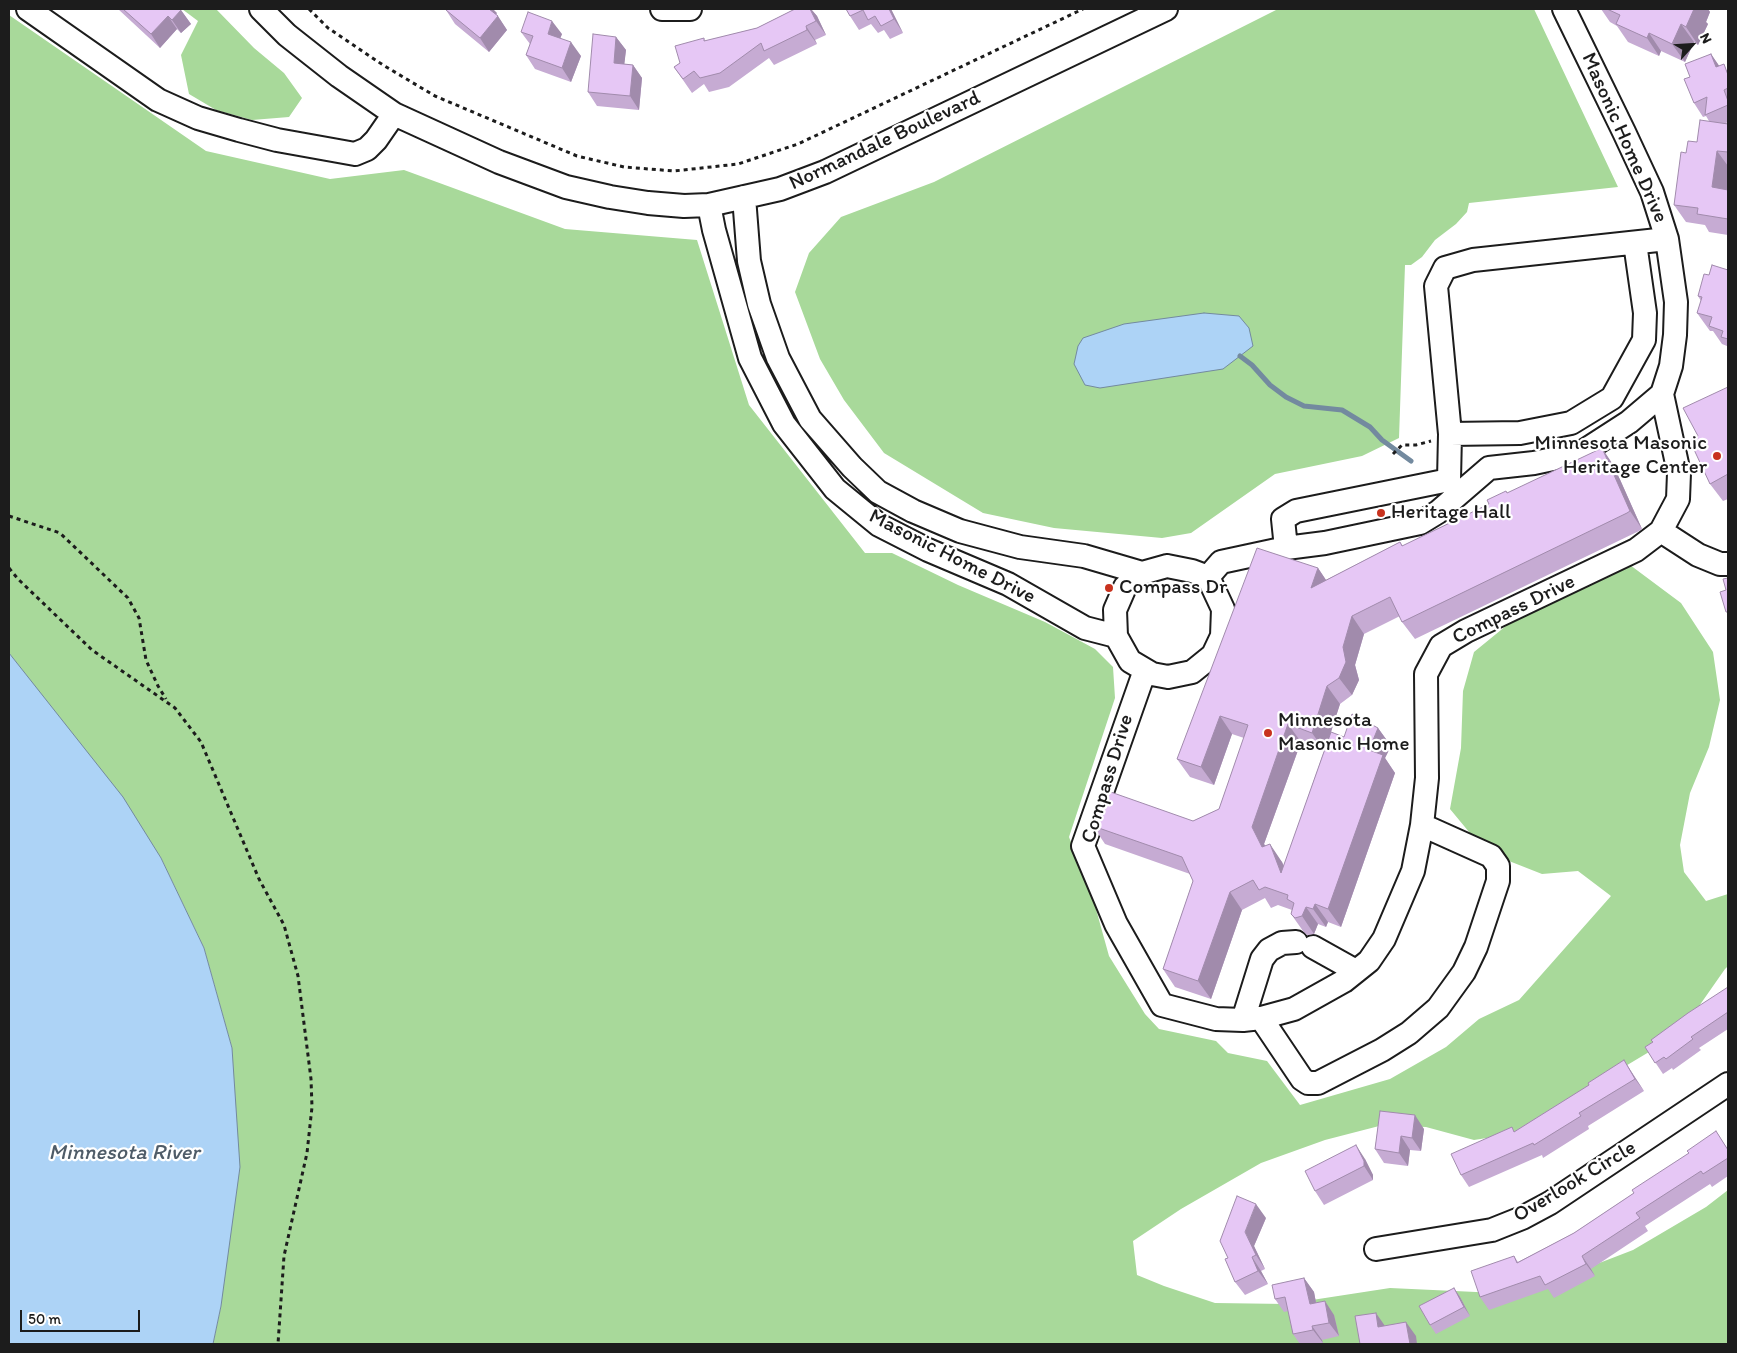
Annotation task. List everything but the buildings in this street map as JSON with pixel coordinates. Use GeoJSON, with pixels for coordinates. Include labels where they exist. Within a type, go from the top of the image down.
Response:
{"type":"FeatureCollection","features":[{"type":"Feature","properties":{"kind":"street"},"geometry":{"type":"LineString","coordinates":[[28,9],[158,100],[198,118],[238,130],[278,140],[355,154],[367,149],[376,140],[394,114]]}},
{"type":"Feature","properties":{"kind":"street","name":"Normandale Boulevard"},"geometry":{"type":"LineString","coordinates":[[261,9],[287,35],[331,70],[394,114],[499,162],[566,186],[610,197],[684,206],[709,205],[744,197],[780,188],[825,172],[1152,12]]}},
{"type":"Feature","properties":{"kind":"street"},"geometry":{"type":"LineString","coordinates":[[662,9],[690,9]]}},
{"type":"Feature","properties":{"kind":"street","name":"Masonic Home Drive"},"geometry":{"type":"LineString","coordinates":[[1564,9],[1652,192],[1668,239],[1676,302],[1675,335],[1671,366],[1662,394]]}},
{"type":"Feature","properties":{"kind":"street","name":"Masonic Home Drive"},"geometry":{"type":"LineString","coordinates":[[744,197],[749,260],[759,304],[778,358],[810,419],[852,467],[878,492],[913,511],[960,531],[1020,548],[1084,556],[1142,573]]}},
{"type":"Feature","properties":{"kind":"street","name":"Masonic Home Drive"},"geometry":{"type":"LineString","coordinates":[[709,205],[714,230],[750,358],[784,424],[836,489],[879,525],[928,550],[1008,584],[1085,628],[1116,636]]}},
{"type":"Feature","properties":{"kind":"street"},"geometry":{"type":"LineString","coordinates":[[1208,577],[1221,562],[1420,523],[1438,512],[1453,488],[1450,434],[1436,286],[1445,268],[1473,260],[1668,239]]}},
{"type":"Feature","properties":{"kind":"street"},"geometry":{"type":"LineString","coordinates":[[1450,434],[1520,433],[1571,423],[1612,398],[1644,340],[1645,313],[1635,243]]}},
{"type":"Feature","properties":{"kind":"street"},"geometry":{"type":"LineString","coordinates":[[1286,548],[1283,519],[1296,511],[1453,488],[1489,468],[1534,463],[1581,453],[1629,422],[1662,394]]}},
{"type":"Feature","properties":{"kind":"street","name":"Compass Drive"},"geometry":{"type":"LineString","coordinates":[[1145,670],[1083,846],[1116,924],[1162,1005],[1216,1019],[1252,1019],[1294,1009],[1344,981],[1369,961],[1384,938],[1413,871],[1422,826],[1427,778],[1426,674],[1441,646],[1466,630],[1636,550],[1661,531],[1678,499],[1680,473],[1662,394]]}},
{"type":"Feature","properties":{"kind":"street"},"geometry":{"type":"LineString","coordinates":[[1661,531],[1698,555],[1720,564],[1728,564]]}},
{"type":"Feature","properties":{"kind":"street"},"geometry":{"type":"LineString","coordinates":[[1167,566],[1208,577],[1222,609],[1222,636],[1213,655],[1192,672],[1168,677],[1152,674],[1130,661],[1116,636],[1115,610],[1125,587],[1142,573],[1167,566]]}},
{"type":"Feature","properties":{"kind":"street"},"geometry":{"type":"LineString","coordinates":[[1356,971],[1304,944],[1282,943],[1269,950],[1262,959],[1252,1019],[1302,1079],[1308,1083],[1318,1083],[1382,1050],[1409,1033],[1438,1008],[1464,972],[1476,947],[1498,881],[1498,866],[1491,856],[1422,826]]}},
{"type":"Feature","properties":{"kind":"street","name":"Overlook Circle"},"geometry":{"type":"LineString","coordinates":[[1376,1249],[1492,1230],[1522,1218],[1550,1203],[1728,1084]]}},
{"type":"Feature","properties":{"kind":"path"},"geometry":{"type":"LineString","coordinates":[[309,9],[336,33],[383,66],[435,96],[577,156],[624,168],[674,171],[738,164],[798,144],[1083,9]]}},
{"type":"Feature","properties":{"kind":"path"},"geometry":{"type":"LineString","coordinates":[[1392,454],[1402,445],[1426,443],[1450,434]]}},
{"type":"Feature","properties":{"kind":"path"},"geometry":{"type":"LineString","coordinates":[[9,516],[60,533],[128,598],[139,618],[146,660],[167,701]]}},
{"type":"Feature","properties":{"kind":"path"},"geometry":{"type":"LineString","coordinates":[[9,568],[92,650],[175,708],[200,742],[258,879],[284,926],[298,976],[312,1079],[312,1107],[307,1153],[284,1256],[278,1344]]}},
{"type":"Feature","properties":{"kind":"green space"},"geometry":{"type":"Polygon","coordinates":[[[182,9],[216,9],[254,48],[284,73],[302,98],[289,117],[252,120],[216,110],[189,94],[181,55],[198,21],[182,9]]]}},
{"type":"Feature","properties":{"kind":"green space"},"geometry":{"type":"Polygon","coordinates":[[[1278,9],[1534,9],[1618,187],[1469,203],[1467,212],[1456,224],[1435,240],[1422,257],[1411,265],[1405,265],[1399,438],[1362,456],[1275,474],[1191,533],[1162,538],[1054,528],[983,513],[884,453],[844,400],[820,359],[795,292],[809,253],[841,217],[934,182],[1278,9]]]}},
{"type":"Feature","properties":{"kind":"green space"},"geometry":{"type":"Polygon","coordinates":[[[9,15],[206,151],[330,179],[404,170],[565,229],[697,240],[749,405],[865,553],[892,553],[958,585],[1045,622],[1095,649],[1113,667],[1115,698],[1069,837],[1094,902],[1109,956],[1145,1014],[1159,1029],[1216,1041],[1228,1053],[1267,1061],[1300,1105],[1390,1079],[1446,1047],[1479,1019],[1519,1000],[1611,896],[1578,871],[1542,874],[1509,861],[1474,838],[1450,809],[1461,748],[1463,691],[1474,652],[1512,621],[1630,565],[1681,603],[1713,652],[1720,700],[1709,747],[1690,793],[1680,845],[1684,872],[1706,901],[1728,894],[1728,966],[1690,1019],[1654,1049],[1512,1134],[1474,1140],[1426,1127],[1383,1125],[1325,1140],[1261,1163],[1181,1209],[1133,1241],[1137,1275],[1215,1303],[1286,1304],[1390,1288],[1519,1294],[1633,1250],[1706,1207],[1728,1190],[1728,1344],[213,1344],[221,1306],[232,1048],[204,948],[161,858],[9,653],[9,15]]]}},
{"type":"Feature","properties":{"kind":"water"},"geometry":{"type":"Polygon","coordinates":[[[1204,313],[1239,316],[1249,328],[1253,346],[1223,369],[1100,388],[1085,385],[1074,364],[1078,346],[1083,338],[1124,324],[1204,313]]]}},
{"type":"Feature","properties":{"kind":"water","name":"Minnesota River"},"geometry":{"type":"Polygon","coordinates":[[[9,653],[123,797],[161,858],[204,948],[232,1048],[240,1167],[221,1306],[213,1344],[9,1344],[9,653]]]}},
{"type":"Feature","properties":{"kind":"waterway"},"geometry":{"type":"LineString","coordinates":[[1240,356],[1252,365],[1270,385],[1286,397],[1304,406],[1342,410],[1370,427],[1382,440],[1411,461]]}},
{"type":"Feature","properties":{"kind":"place","name":"Minnesota Masonic Heritage Center"},"geometry":{"type":"Point","coordinates":[1717,456]}},
{"type":"Feature","properties":{"kind":"place","name":"Heritage Hall"},"geometry":{"type":"Point","coordinates":[1381,513]}},
{"type":"Feature","properties":{"kind":"place","name":"Compass Dr"},"geometry":{"type":"Point","coordinates":[1109,588]}},
{"type":"Feature","properties":{"kind":"place","name":"Minnesota Masonic Home"},"geometry":{"type":"Point","coordinates":[1268,733]}}]}
